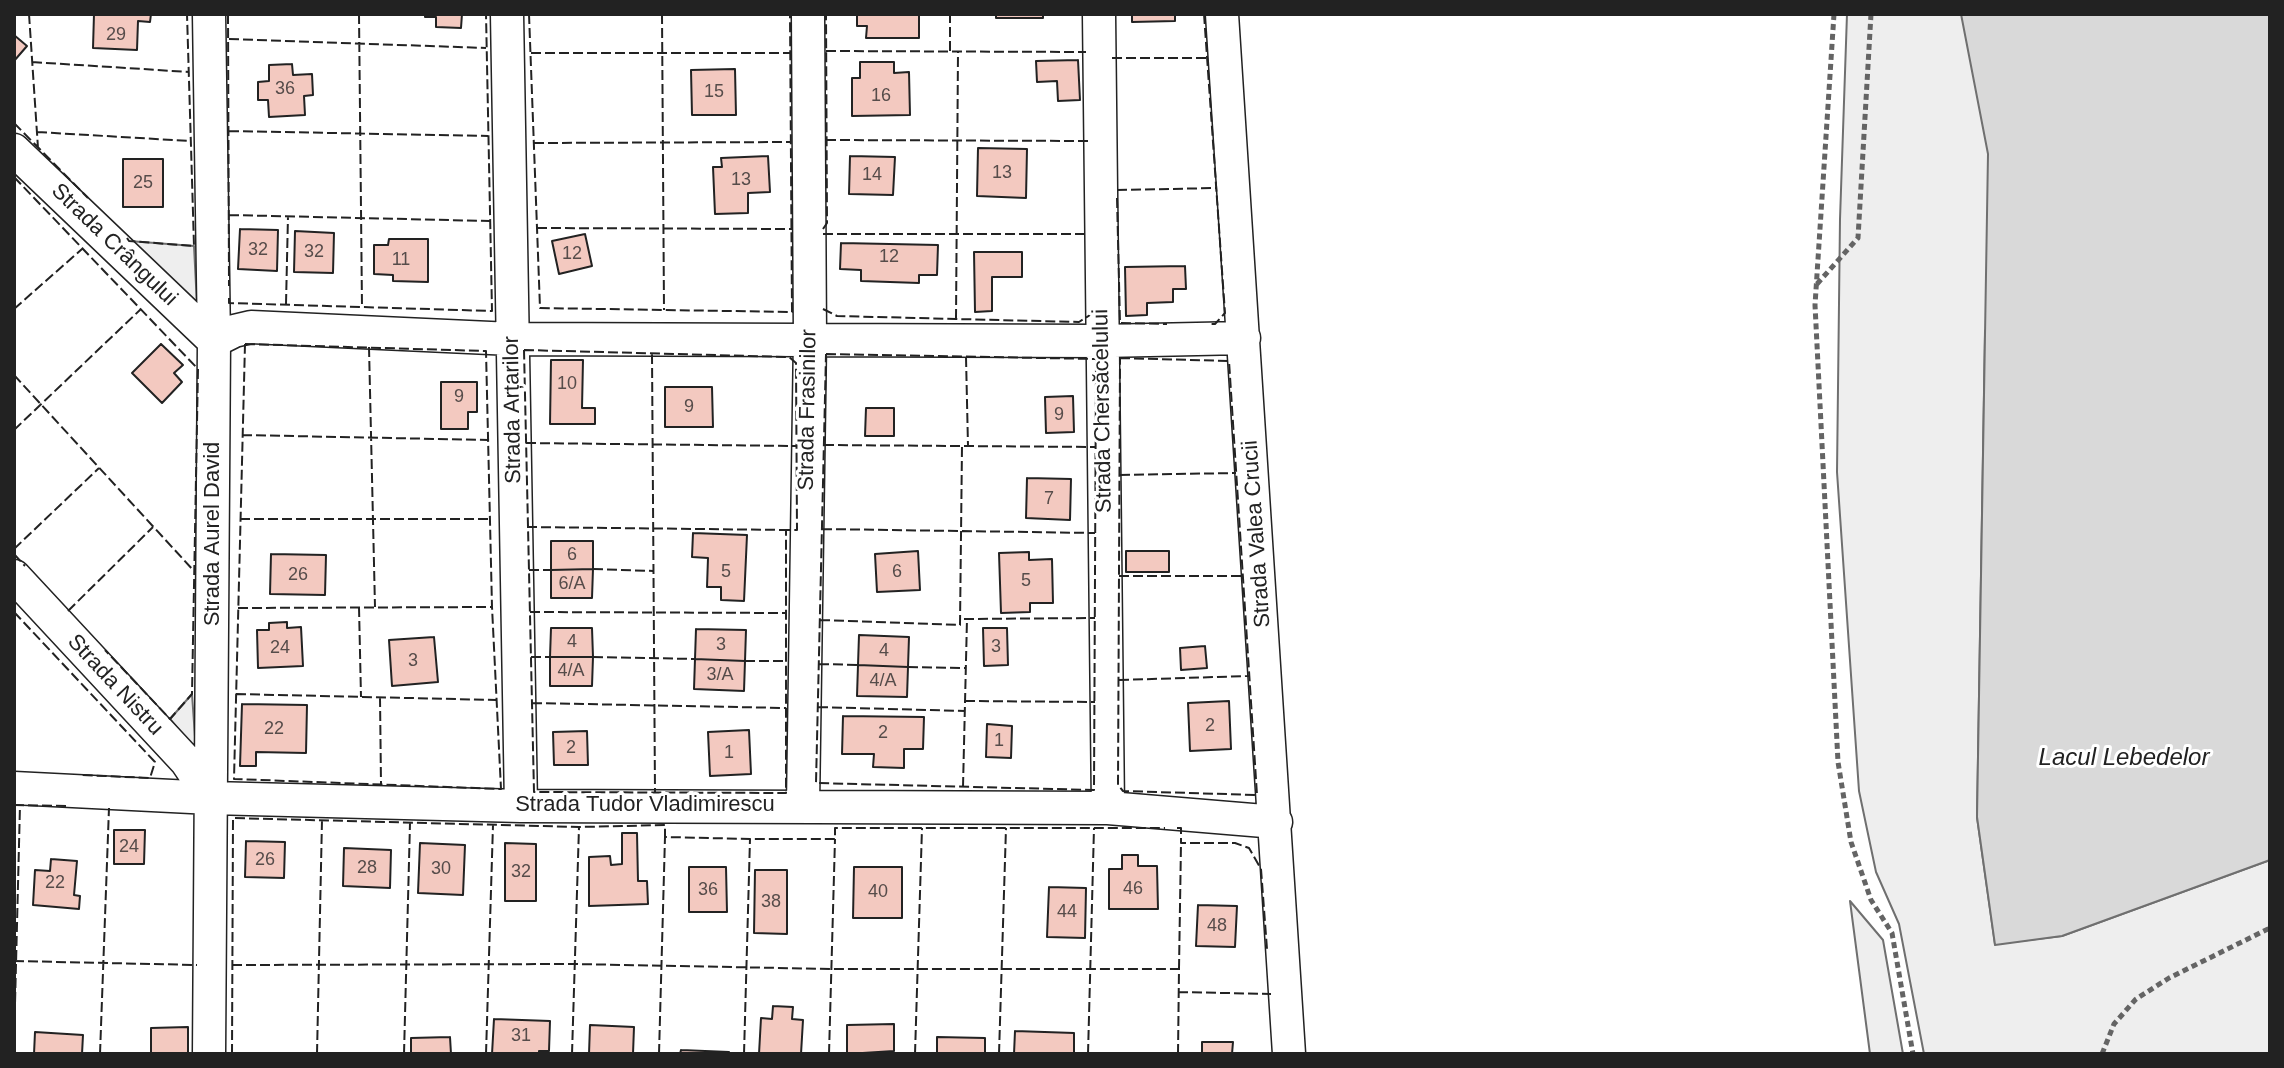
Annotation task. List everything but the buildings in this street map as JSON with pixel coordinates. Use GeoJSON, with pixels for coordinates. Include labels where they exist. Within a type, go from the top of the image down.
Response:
{"type":"FeatureCollection","features":[{"type":"Feature","properties":{"kind":"street","name":"Strada Aurel David"},"geometry":{"type":"LineString","coordinates":[[209,14],[214,341],[209,1054]]}},
{"type":"Feature","properties":{"kind":"street","name":"Strada Arțarilor"},"geometry":{"type":"LineString","coordinates":[[507,14],[521,806]]}},
{"type":"Feature","properties":{"kind":"street","name":"Strada Frasinilor"},"geometry":{"type":"LineString","coordinates":[[803,805],[810,338],[808,14]]}},
{"type":"Feature","properties":{"kind":"street","name":"Strada Chersăcelului"},"geometry":{"type":"LineString","coordinates":[[1099,14],[1108,808]]}},
{"type":"Feature","properties":{"kind":"street","name":"Strada Valea Crucii"},"geometry":{"type":"LineString","coordinates":[[1222,14],[1289,1054]]}},
{"type":"Feature","properties":{"kind":"street","name":"Strada Crângului"},"geometry":{"type":"LineString","coordinates":[[14,150],[214,341]]}},
{"type":"Feature","properties":{"kind":"street"},"geometry":{"type":"LineString","coordinates":[[214,341],[251,327],[512,339],[1102,341],[1244,338]]}},
{"type":"Feature","properties":{"kind":"street","name":"Strada Nistru"},"geometry":{"type":"LineString","coordinates":[[14,576],[186,761],[211,798]]}},
{"type":"Feature","properties":{"kind":"street","name":"Strada Tudor Vladimirescu"},"geometry":{"type":"LineString","coordinates":[[14,788],[211,798],[521,806],[1108,808],[1276,822]]}},
{"type":"Feature","properties":{"kind":"path"},"geometry":{"type":"LineString","coordinates":[[1834,14],[1815,305],[1838,762],[1851,842],[1871,900],[1892,933],[1913,1054]]}},
{"type":"Feature","properties":{"kind":"path"},"geometry":{"type":"LineString","coordinates":[[1817,284],[1858,238],[1871,14]]}},
{"type":"Feature","properties":{"kind":"path"},"geometry":{"type":"LineString","coordinates":[[2102,1054],[2114,1024],[2136,999],[2169,978],[2270,928]]}},
{"type":"Feature","properties":{"kind":"shaded area"},"geometry":{"type":"Polygon","coordinates":[[[1847,14],[2270,14],[1985,331],[1977,817],[1995,944],[2062,936],[2270,860],[2270,1054],[1924,1054],[1899,924],[1876,872],[1859,791],[1837,472],[1840,219],[1847,14]]]}},
{"type":"Feature","properties":{"kind":"shaded area"},"geometry":{"type":"Polygon","coordinates":[[[129,241],[194,246],[197,305],[129,241]]]}},
{"type":"Feature","properties":{"kind":"shaded area"},"geometry":{"type":"Polygon","coordinates":[[[192,694],[196,751],[170,719],[192,694]]]}},
{"type":"Feature","properties":{"kind":"shaded area"},"geometry":{"type":"Polygon","coordinates":[[[1850,901],[1883,940],[1903,1054],[1870,1054],[1850,901]]]}},
{"type":"Feature","properties":{"kind":"water","name":"Lacul Lebedelor"},"geometry":{"type":"Polygon","coordinates":[[[1961,14],[2270,14],[2270,860],[2062,936],[1995,945],[1977,817],[1988,154],[1961,14]]]}},
{"type":"Feature","properties":{"kind":"fence"},"geometry":{"type":"LineString","coordinates":[[29,14],[38,148]]}},
{"type":"Feature","properties":{"kind":"fence"},"geometry":{"type":"LineString","coordinates":[[127,238],[129,241],[194,246],[187,14]]}},
{"type":"Feature","properties":{"kind":"fence"},"geometry":{"type":"LineString","coordinates":[[228,14],[229,286]]}},
{"type":"Feature","properties":{"kind":"fence"},"geometry":{"type":"LineString","coordinates":[[359,14],[362,307]]}},
{"type":"Feature","properties":{"kind":"fence"},"geometry":{"type":"LineString","coordinates":[[229,298],[229,303],[492,311],[486,14]]}},
{"type":"Feature","properties":{"kind":"fence"},"geometry":{"type":"LineString","coordinates":[[529,14],[540,308],[792,312],[790,14]]}},
{"type":"Feature","properties":{"kind":"fence"},"geometry":{"type":"LineString","coordinates":[[662,14],[664,310]]}},
{"type":"Feature","properties":{"kind":"fence"},"geometry":{"type":"LineString","coordinates":[[823,229],[827,223],[826,14]]}},
{"type":"Feature","properties":{"kind":"fence"},"geometry":{"type":"LineString","coordinates":[[950,14],[950,51]]}},
{"type":"Feature","properties":{"kind":"fence"},"geometry":{"type":"LineString","coordinates":[[1204,14],[1225,313],[1215,324],[1211,324]]}},
{"type":"Feature","properties":{"kind":"fence"},"geometry":{"type":"LineString","coordinates":[[229,39],[486,48]]}},
{"type":"Feature","properties":{"kind":"fence"},"geometry":{"type":"LineString","coordinates":[[826,51],[1086,52]]}},
{"type":"Feature","properties":{"kind":"fence"},"geometry":{"type":"LineString","coordinates":[[956,319],[958,52]]}},
{"type":"Feature","properties":{"kind":"fence"},"geometry":{"type":"LineString","coordinates":[[531,53],[790,53]]}},
{"type":"Feature","properties":{"kind":"fence"},"geometry":{"type":"LineString","coordinates":[[1112,58],[1207,58]]}},
{"type":"Feature","properties":{"kind":"fence"},"geometry":{"type":"LineString","coordinates":[[32,62],[189,72]]}},
{"type":"Feature","properties":{"kind":"fence"},"geometry":{"type":"LineString","coordinates":[[14,123],[88,198]]}},
{"type":"Feature","properties":{"kind":"fence"},"geometry":{"type":"LineString","coordinates":[[229,131],[488,136]]}},
{"type":"Feature","properties":{"kind":"fence"},"geometry":{"type":"LineString","coordinates":[[37,132],[190,141]]}},
{"type":"Feature","properties":{"kind":"fence"},"geometry":{"type":"LineString","coordinates":[[826,140],[1088,141]]}},
{"type":"Feature","properties":{"kind":"fence"},"geometry":{"type":"LineString","coordinates":[[534,143],[791,142]]}},
{"type":"Feature","properties":{"kind":"fence"},"geometry":{"type":"LineString","coordinates":[[14,177],[198,369],[192,694],[170,719],[105,650]]}},
{"type":"Feature","properties":{"kind":"fence"},"geometry":{"type":"LineString","coordinates":[[1117,190],[1217,188]]}},
{"type":"Feature","properties":{"kind":"fence"},"geometry":{"type":"LineString","coordinates":[[1117,198],[1120,323],[1167,324]]}},
{"type":"Feature","properties":{"kind":"fence"},"geometry":{"type":"LineString","coordinates":[[229,215],[490,221]]}},
{"type":"Feature","properties":{"kind":"fence"},"geometry":{"type":"LineString","coordinates":[[286,304],[288,216]]}},
{"type":"Feature","properties":{"kind":"fence"},"geometry":{"type":"LineString","coordinates":[[537,228],[792,229]]}},
{"type":"Feature","properties":{"kind":"fence"},"geometry":{"type":"LineString","coordinates":[[823,234],[1089,234]]}},
{"type":"Feature","properties":{"kind":"fence"},"geometry":{"type":"LineString","coordinates":[[14,309],[82,249]]}},
{"type":"Feature","properties":{"kind":"fence"},"geometry":{"type":"LineString","coordinates":[[14,430],[141,309]]}},
{"type":"Feature","properties":{"kind":"fence"},"geometry":{"type":"LineString","coordinates":[[823,309],[837,316],[1079,322],[1090,315]]}},
{"type":"Feature","properties":{"kind":"fence"},"geometry":{"type":"LineString","coordinates":[[245,344],[486,351],[492,607],[501,789],[234,779],[245,344]]}},
{"type":"Feature","properties":{"kind":"fence"},"geometry":{"type":"LineString","coordinates":[[369,347],[375,607]]}},
{"type":"Feature","properties":{"kind":"fence"},"geometry":{"type":"LineString","coordinates":[[524,350],[789,357],[796,363],[797,530],[786,530],[786,793],[534,792],[524,350]]}},
{"type":"Feature","properties":{"kind":"fence"},"geometry":{"type":"LineString","coordinates":[[652,354],[655,793]]}},
{"type":"Feature","properties":{"kind":"fence"},"geometry":{"type":"LineString","coordinates":[[826,354],[1096,359],[1094,790],[816,783],[826,354]]}},
{"type":"Feature","properties":{"kind":"fence"},"geometry":{"type":"LineString","coordinates":[[966,357],[968,446]]}},
{"type":"Feature","properties":{"kind":"fence"},"geometry":{"type":"LineString","coordinates":[[1120,358],[1229,361],[1257,795],[1123,791],[1118,785],[1120,358]]}},
{"type":"Feature","properties":{"kind":"fence"},"geometry":{"type":"LineString","coordinates":[[14,375],[194,571]]}},
{"type":"Feature","properties":{"kind":"fence"},"geometry":{"type":"LineString","coordinates":[[242,435],[488,440]]}},
{"type":"Feature","properties":{"kind":"fence"},"geometry":{"type":"LineString","coordinates":[[526,443],[796,446]]}},
{"type":"Feature","properties":{"kind":"fence"},"geometry":{"type":"LineString","coordinates":[[824,445],[1096,447]]}},
{"type":"Feature","properties":{"kind":"fence"},"geometry":{"type":"LineString","coordinates":[[820,620],[960,625],[962,446]]}},
{"type":"Feature","properties":{"kind":"fence"},"geometry":{"type":"LineString","coordinates":[[14,549],[99,468]]}},
{"type":"Feature","properties":{"kind":"fence"},"geometry":{"type":"LineString","coordinates":[[1120,475],[1236,473]]}},
{"type":"Feature","properties":{"kind":"fence"},"geometry":{"type":"LineString","coordinates":[[240,519],[490,519]]}},
{"type":"Feature","properties":{"kind":"fence"},"geometry":{"type":"LineString","coordinates":[[68,611],[153,527]]}},
{"type":"Feature","properties":{"kind":"fence"},"geometry":{"type":"LineString","coordinates":[[527,527],[786,530]]}},
{"type":"Feature","properties":{"kind":"fence"},"geometry":{"type":"LineString","coordinates":[[822,529],[1095,533]]}},
{"type":"Feature","properties":{"kind":"fence"},"geometry":{"type":"LineString","coordinates":[[14,554],[25,566]]}},
{"type":"Feature","properties":{"kind":"fence"},"geometry":{"type":"LineString","coordinates":[[593,569],[653,571]]}},
{"type":"Feature","properties":{"kind":"fence"},"geometry":{"type":"LineString","coordinates":[[529,570],[551,570]]}},
{"type":"Feature","properties":{"kind":"fence"},"geometry":{"type":"LineString","coordinates":[[1119,576],[1243,576]]}},
{"type":"Feature","properties":{"kind":"fence"},"geometry":{"type":"LineString","coordinates":[[359,607],[361,697]]}},
{"type":"Feature","properties":{"kind":"fence"},"geometry":{"type":"LineString","coordinates":[[238,608],[492,607]]}},
{"type":"Feature","properties":{"kind":"fence"},"geometry":{"type":"LineString","coordinates":[[14,612],[155,762],[150,778],[82,775]]}},
{"type":"Feature","properties":{"kind":"fence"},"geometry":{"type":"LineString","coordinates":[[530,612],[786,613]]}},
{"type":"Feature","properties":{"kind":"fence"},"geometry":{"type":"LineString","coordinates":[[964,619],[1095,618]]}},
{"type":"Feature","properties":{"kind":"fence"},"geometry":{"type":"LineString","coordinates":[[963,787],[967,619]]}},
{"type":"Feature","properties":{"kind":"fence"},"geometry":{"type":"LineString","coordinates":[[531,657],[550,657]]}},
{"type":"Feature","properties":{"kind":"fence"},"geometry":{"type":"LineString","coordinates":[[593,657],[695,659]]}},
{"type":"Feature","properties":{"kind":"fence"},"geometry":{"type":"LineString","coordinates":[[745,661],[786,661]]}},
{"type":"Feature","properties":{"kind":"fence"},"geometry":{"type":"LineString","coordinates":[[819,664],[858,665]]}},
{"type":"Feature","properties":{"kind":"fence"},"geometry":{"type":"LineString","coordinates":[[908,667],[966,668]]}},
{"type":"Feature","properties":{"kind":"fence"},"geometry":{"type":"LineString","coordinates":[[1119,680],[1249,676]]}},
{"type":"Feature","properties":{"kind":"fence"},"geometry":{"type":"LineString","coordinates":[[236,694],[496,700]]}},
{"type":"Feature","properties":{"kind":"fence"},"geometry":{"type":"LineString","coordinates":[[380,697],[381,784]]}},
{"type":"Feature","properties":{"kind":"fence"},"geometry":{"type":"LineString","coordinates":[[965,701],[1095,702]]}},
{"type":"Feature","properties":{"kind":"fence"},"geometry":{"type":"LineString","coordinates":[[532,703],[786,708]]}},
{"type":"Feature","properties":{"kind":"fence"},"geometry":{"type":"LineString","coordinates":[[818,707],[965,711]]}},
{"type":"Feature","properties":{"kind":"fence"},"geometry":{"type":"LineString","coordinates":[[14,805],[66,806]]}},
{"type":"Feature","properties":{"kind":"fence"},"geometry":{"type":"LineString","coordinates":[[14,1044],[20,805]]}},
{"type":"Feature","properties":{"kind":"fence"},"geometry":{"type":"LineString","coordinates":[[100,1054],[109,808]]}},
{"type":"Feature","properties":{"kind":"fence"},"geometry":{"type":"LineString","coordinates":[[232,1054],[233,818],[579,827],[665,825],[665,837],[750,839],[835,839],[835,828],[1165,828]]}},
{"type":"Feature","properties":{"kind":"fence"},"geometry":{"type":"LineString","coordinates":[[317,1054],[322,820]]}},
{"type":"Feature","properties":{"kind":"fence"},"geometry":{"type":"LineString","coordinates":[[404,1054],[410,823]]}},
{"type":"Feature","properties":{"kind":"fence"},"geometry":{"type":"LineString","coordinates":[[486,1054],[493,825]]}},
{"type":"Feature","properties":{"kind":"fence"},"geometry":{"type":"LineString","coordinates":[[572,1054],[579,827]]}},
{"type":"Feature","properties":{"kind":"fence"},"geometry":{"type":"LineString","coordinates":[[915,1054],[922,828]]}},
{"type":"Feature","properties":{"kind":"fence"},"geometry":{"type":"LineString","coordinates":[[999,1054],[1006,828]]}},
{"type":"Feature","properties":{"kind":"fence"},"geometry":{"type":"LineString","coordinates":[[1088,1054],[1094,828]]}},
{"type":"Feature","properties":{"kind":"fence"},"geometry":{"type":"LineString","coordinates":[[1177,828],[1181,828],[1181,843],[1235,843],[1249,848],[1261,869],[1267,949]]}},
{"type":"Feature","properties":{"kind":"fence"},"geometry":{"type":"LineString","coordinates":[[659,1054],[665,837]]}},
{"type":"Feature","properties":{"kind":"fence"},"geometry":{"type":"LineString","coordinates":[[744,1054],[750,839]]}},
{"type":"Feature","properties":{"kind":"fence"},"geometry":{"type":"LineString","coordinates":[[829,1054],[835,839]]}},
{"type":"Feature","properties":{"kind":"fence"},"geometry":{"type":"LineString","coordinates":[[1179,969],[1181,843]]}},
{"type":"Feature","properties":{"kind":"fence"},"geometry":{"type":"LineString","coordinates":[[14,961],[197,965]]}},
{"type":"Feature","properties":{"kind":"fence"},"geometry":{"type":"LineString","coordinates":[[232,965],[575,964],[832,969],[1179,969],[1178,1054]]}},
{"type":"Feature","properties":{"kind":"fence"},"geometry":{"type":"LineString","coordinates":[[1178,992],[1271,994]]}}]}
